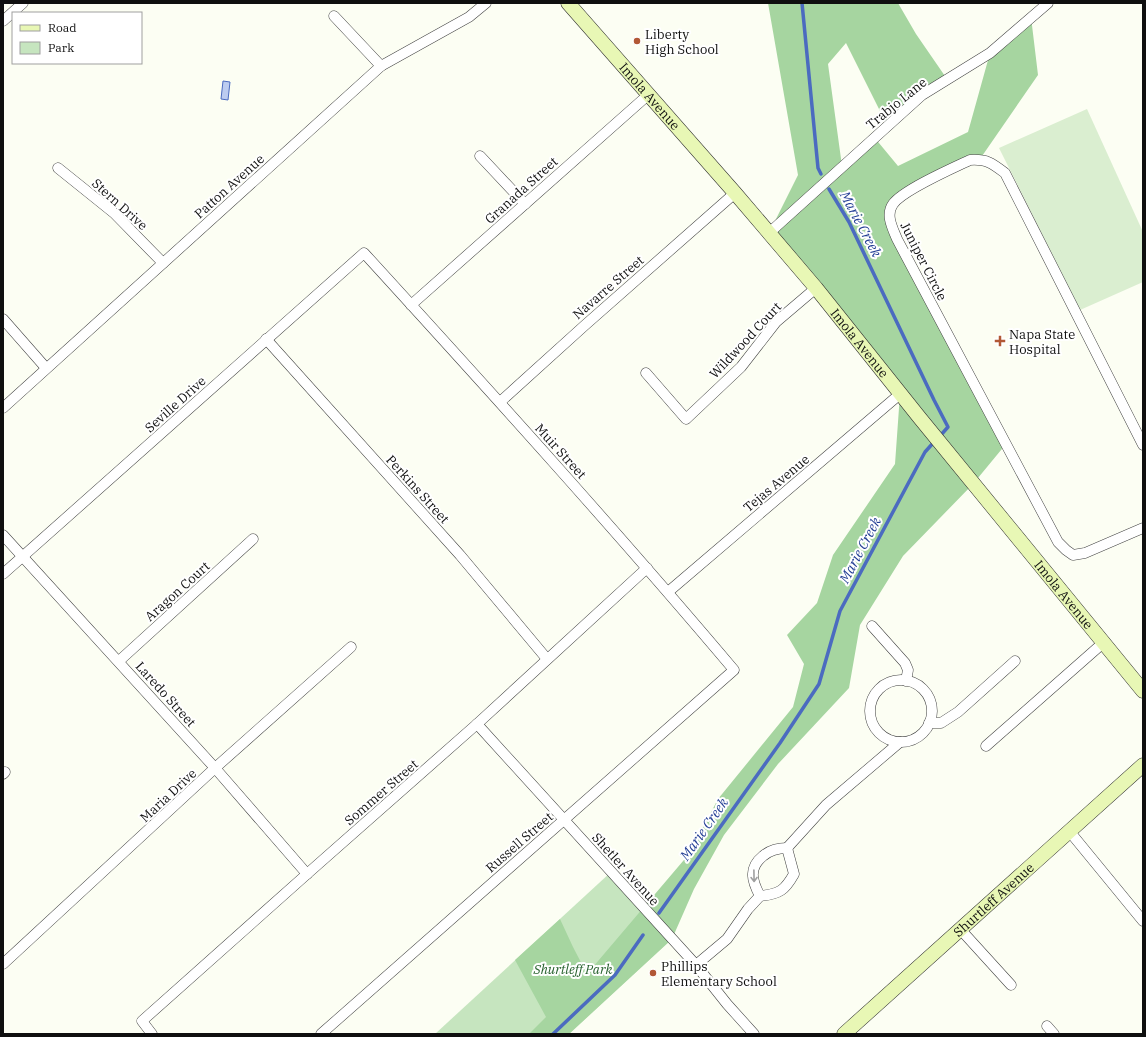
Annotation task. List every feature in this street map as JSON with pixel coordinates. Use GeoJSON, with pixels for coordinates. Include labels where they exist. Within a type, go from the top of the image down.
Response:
{"type":"FeatureCollection","features":[{"type":"Feature","properties":{"kind":"street"},"geometry":{"type":"LineString","coordinates":[[13,12],[23,3]]}},
{"type":"Feature","properties":{"kind":"street","name":"Patton Avenue"},"geometry":{"type":"LineString","coordinates":[[3,408],[381,66],[469,17],[486,3]]}},
{"type":"Feature","properties":{"kind":"street","name":"Imola Avenue"},"geometry":{"type":"LineString","coordinates":[[568,3],[735,193],[816,288],[900,394],[1143,691]]}},
{"type":"Feature","properties":{"kind":"street","name":"Trabjo Lane"},"geometry":{"type":"LineString","coordinates":[[769,233],[922,95],[990,53],[1048,3]]}},
{"type":"Feature","properties":{"kind":"street"},"geometry":{"type":"LineString","coordinates":[[3,21],[12,13]]}},
{"type":"Feature","properties":{"kind":"street"},"geometry":{"type":"LineString","coordinates":[[334,16],[381,66]]}},
{"type":"Feature","properties":{"kind":"street","name":"Granada Street"},"geometry":{"type":"LineString","coordinates":[[411,305],[648,95]]}},
{"type":"Feature","properties":{"kind":"street"},"geometry":{"type":"LineString","coordinates":[[480,156],[525,204]]}},
{"type":"Feature","properties":{"kind":"street","name":"Juniper Circle"},"geometry":{"type":"LineString","coordinates":[[1141,532],[1085,553],[1073,555],[1058,542],[897,239],[889,220],[892,205],[906,193],[970,160],[980,159],[992,163],[1005,173],[1143,445]]}},
{"type":"Feature","properties":{"kind":"street","name":"Stern Drive"},"geometry":{"type":"LineString","coordinates":[[58,168],[114,213],[163,263]]}},
{"type":"Feature","properties":{"kind":"street","name":"Navarre Street"},"geometry":{"type":"LineString","coordinates":[[500,402],[735,193]]}},
{"type":"Feature","properties":{"kind":"street","name":"Muir Street"},"geometry":{"type":"LineString","coordinates":[[364,253],[500,402],[668,592],[734,670]]}},
{"type":"Feature","properties":{"kind":"street","name":"Seville Drive"},"geometry":{"type":"LineString","coordinates":[[3,574],[24,557],[266,339],[364,253]]}},
{"type":"Feature","properties":{"kind":"street","name":"Wildwood Court"},"geometry":{"type":"LineString","coordinates":[[646,373],[686,419],[741,367],[776,322],[816,288]]}},
{"type":"Feature","properties":{"kind":"street"},"geometry":{"type":"LineString","coordinates":[[3,319],[46,368]]}},
{"type":"Feature","properties":{"kind":"street","name":"Perkins Street"},"geometry":{"type":"LineString","coordinates":[[266,339],[460,555],[547,659]]}},
{"type":"Feature","properties":{"kind":"street","name":"Tejas Avenue"},"geometry":{"type":"LineString","coordinates":[[668,592],[900,394]]}},
{"type":"Feature","properties":{"kind":"street","name":"Laredo Street"},"geometry":{"type":"LineString","coordinates":[[3,534],[215,768],[306,874]]}},
{"type":"Feature","properties":{"kind":"street","name":"Aragon Court"},"geometry":{"type":"LineString","coordinates":[[119,661],[253,539]]}},
{"type":"Feature","properties":{"kind":"street","name":"Sommer Street"},"geometry":{"type":"LineString","coordinates":[[152,1034],[142,1021],[477,724],[647,568]]}},
{"type":"Feature","properties":{"kind":"street"},"geometry":{"type":"LineString","coordinates":[[872,626],[905,663],[908,670],[906,681]]}},
{"type":"Feature","properties":{"kind":"street"},"geometry":{"type":"LineString","coordinates":[[986,746],[1103,643]]}},
{"type":"Feature","properties":{"kind":"street","name":"Maria Drive"},"geometry":{"type":"LineString","coordinates":[[3,964],[215,768],[352,647]]}},
{"type":"Feature","properties":{"kind":"street"},"geometry":{"type":"LineString","coordinates":[[929,723],[941,723],[958,712],[1015,661]]}},
{"type":"Feature","properties":{"kind":"street","name":"Russell Street"},"geometry":{"type":"LineString","coordinates":[[321,1034],[734,670]]}},
{"type":"Feature","properties":{"kind":"street"},"geometry":{"type":"LineString","coordinates":[[896,680],[916,684],[924,691],[929,699],[931,709],[929,723],[919,736],[910,740],[900,742],[890,740],[881,735],[874,727],[870,718],[872,698],[878,690],[886,684],[896,680]]}},
{"type":"Feature","properties":{"kind":"street","name":"Shetler Avenue"},"geometry":{"type":"LineString","coordinates":[[477,724],[696,965],[727,1004],[754,1034]]}},
{"type":"Feature","properties":{"kind":"street"},"geometry":{"type":"LineString","coordinates":[[760,896],[755,886],[753,873],[756,862],[766,853],[779,848],[787,848],[826,805],[900,742]]}},
{"type":"Feature","properties":{"kind":"street","name":"Shurtleff Avenue"},"geometry":{"type":"LineString","coordinates":[[844,1034],[1143,765]]}},
{"type":"Feature","properties":{"kind":"street"},"geometry":{"type":"LineString","coordinates":[[1070,832],[1143,921]]}},
{"type":"Feature","properties":{"kind":"street"},"geometry":{"type":"LineString","coordinates":[[696,965],[727,939],[748,909],[760,896],[773,895],[787,887],[794,874],[787,848]]}},
{"type":"Feature","properties":{"kind":"street"},"geometry":{"type":"LineString","coordinates":[[961,930],[1011,985]]}},
{"type":"Feature","properties":{"kind":"green space"},"geometry":{"type":"Polygon","coordinates":[[[768,3],[898,3],[916,34],[947,79],[887,125],[846,43],[828,64],[842,166],[874,137],[898,166],[968,132],[990,53],[1031,17],[1038,75],[980,159],[970,160],[892,205],[889,220],[1006,444],[973,484],[903,556],[860,625],[849,688],[778,764],[724,835],[694,889],[672,939],[569,1034],[529,1034],[546,1017],[515,960],[560,919],[587,974],[689,854],[718,799],[793,707],[804,664],[787,635],[817,603],[833,555],[895,464],[900,394],[769,233],[798,175],[768,3]]]}},
{"type":"Feature","properties":{"kind":"green space"},"geometry":{"type":"Polygon","coordinates":[[[1087,109],[1143,232],[1143,282],[1080,310],[999,148],[1087,109]]]}},
{"type":"Feature","properties":{"kind":"green space","name":"Shurtleff Park"},"geometry":{"type":"Polygon","coordinates":[[[611,872],[672,939],[569,1034],[435,1034],[611,872]]]}},
{"type":"Feature","properties":{"kind":"water"},"geometry":{"type":"Polygon","coordinates":[[[223,81],[230,82],[228,100],[221,99],[223,81]]]}},
{"type":"Feature","properties":{"kind":"waterway","name":"Marie Creek"},"geometry":{"type":"LineString","coordinates":[[802,3],[818,168],[821,174]]}},
{"type":"Feature","properties":{"kind":"waterway","name":"Marie Creek"},"geometry":{"type":"LineString","coordinates":[[829,189],[849,222],[948,427],[940,436]]}},
{"type":"Feature","properties":{"kind":"waterway","name":"Marie Creek"},"geometry":{"type":"LineString","coordinates":[[659,913],[780,743],[819,684],[840,611],[925,452],[934,442]]}},
{"type":"Feature","properties":{"kind":"waterway","name":"Marie Creek"},"geometry":{"type":"LineString","coordinates":[[553,1034],[615,975],[643,935]]}},
{"type":"Feature","properties":{"kind":"place","name":"Liberty High School"},"geometry":{"type":"Point","coordinates":[637,41]}},
{"type":"Feature","properties":{"kind":"place","name":"Napa State Hospital"},"geometry":{"type":"Point","coordinates":[1000,341]}},
{"type":"Feature","properties":{"kind":"place","name":"Phillips Elementary School"},"geometry":{"type":"Point","coordinates":[653,973]}}]}
